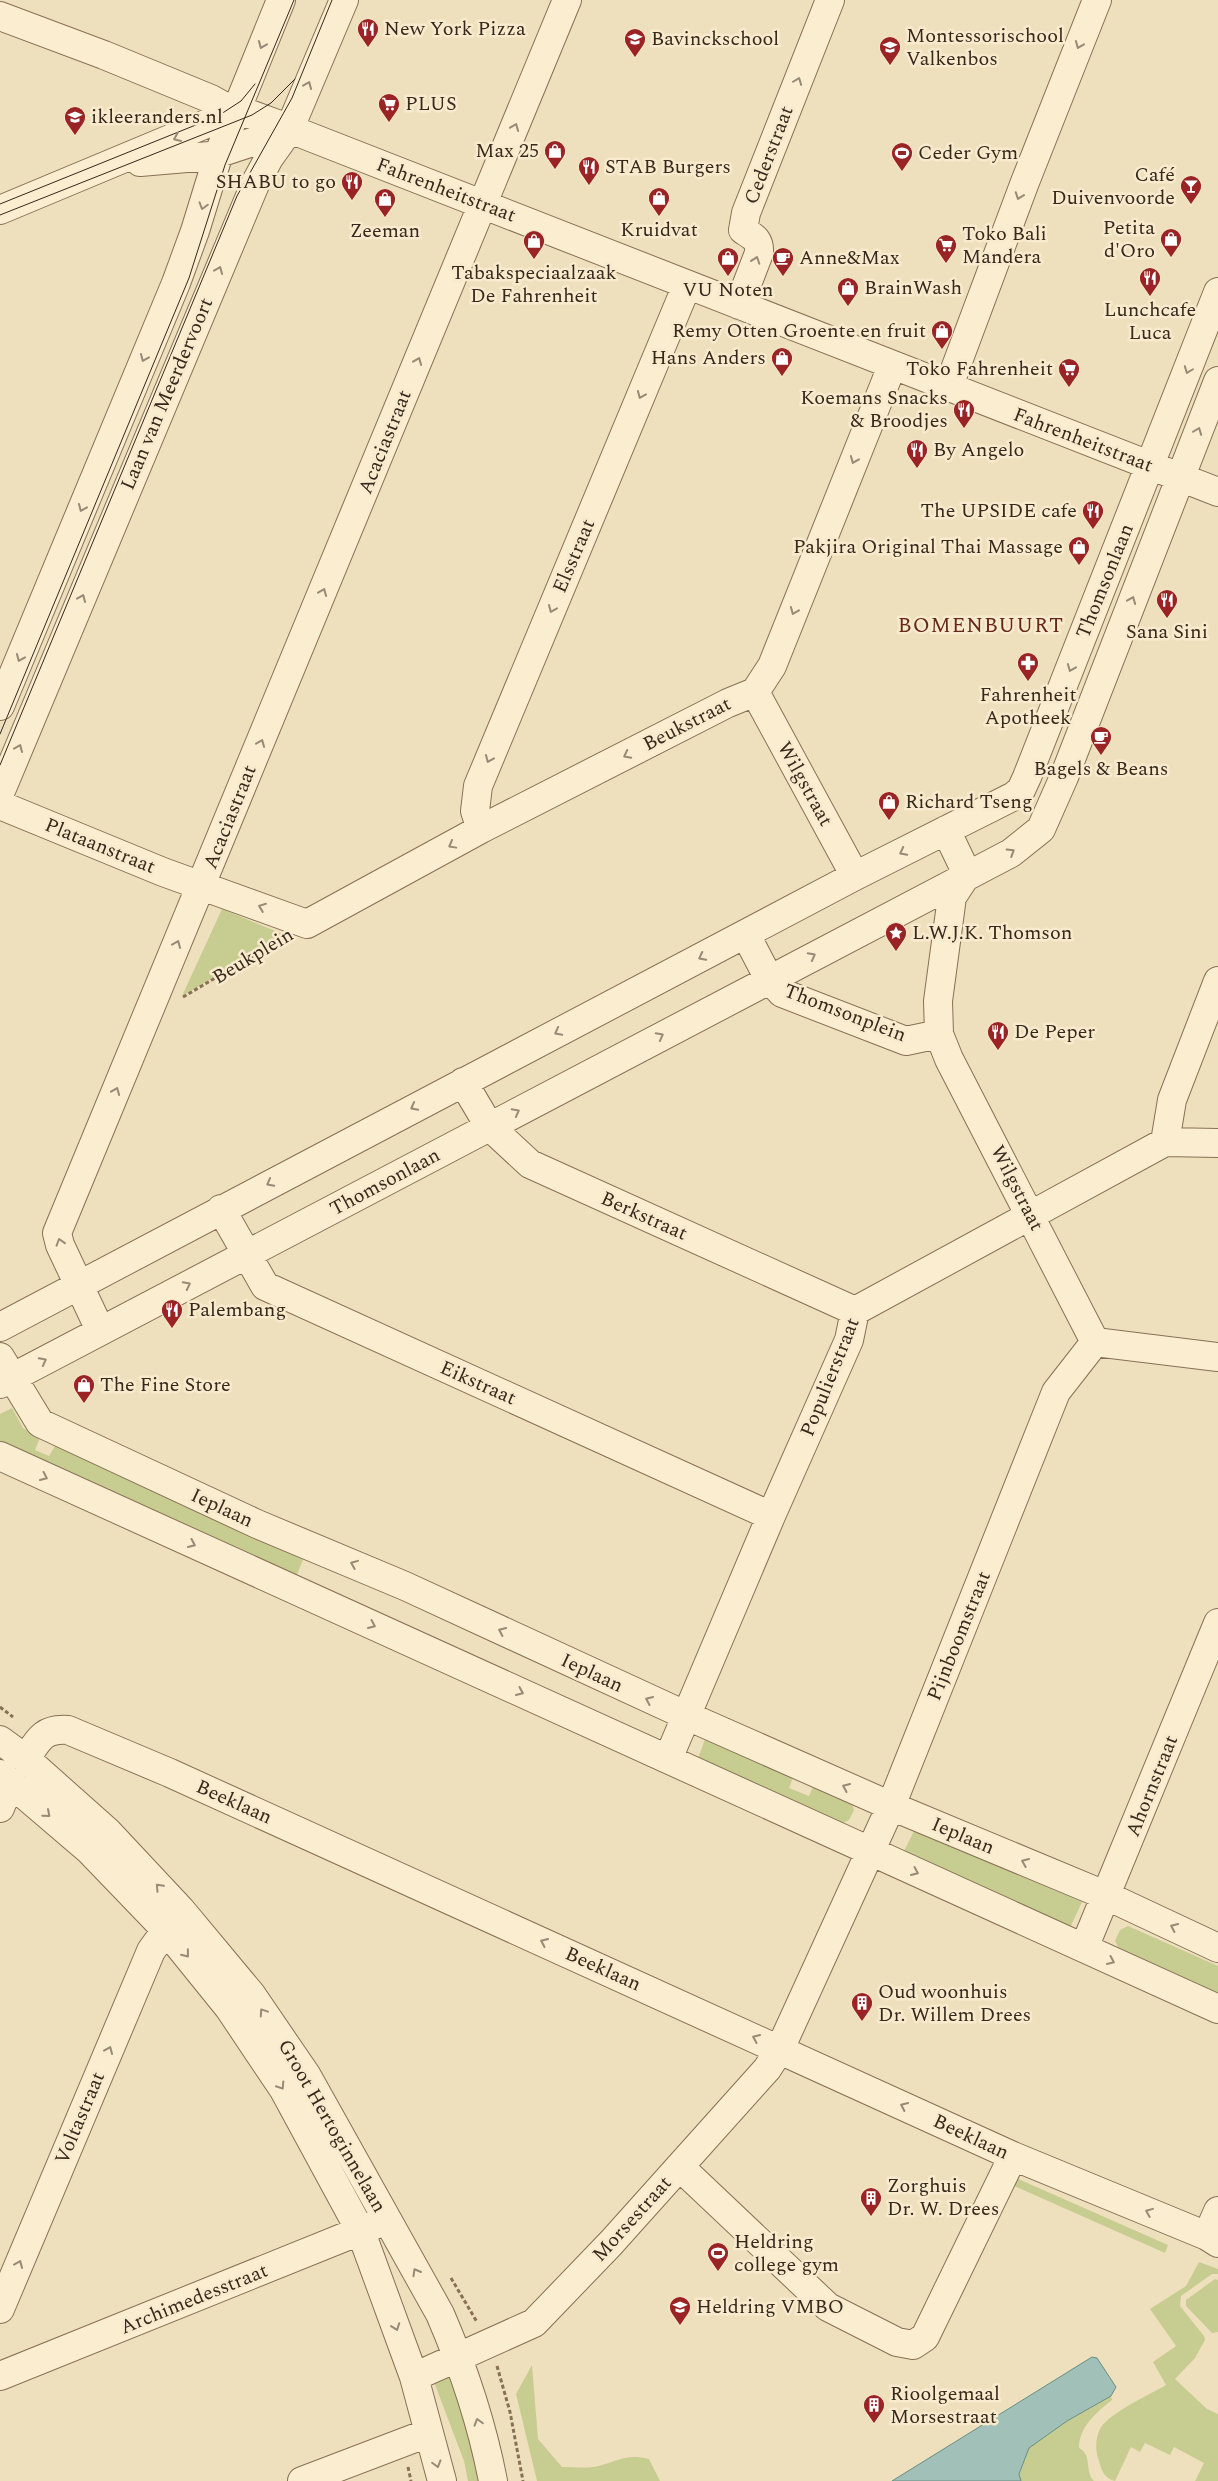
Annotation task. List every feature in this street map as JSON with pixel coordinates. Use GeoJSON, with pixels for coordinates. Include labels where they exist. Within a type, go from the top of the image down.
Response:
{"type":"FeatureCollection","features":[{"type":"Feature","properties":{"kind":"street","name":"Laan van Meerdervoort"},"geometry":{"type":"LineString","coordinates":[[0,706],[176,283],[196,231],[219,153],[281,0]]}},
{"type":"Feature","properties":{"kind":"street","name":"Laan van Meerdervoort"},"geometry":{"type":"LineString","coordinates":[[0,793],[256,182],[269,158],[290,130],[344,0]]}},
{"type":"Feature","properties":{"kind":"street","name":"Acaciastraat"},"geometry":{"type":"LineString","coordinates":[[202,885],[568,0]]}},
{"type":"Feature","properties":{"kind":"street","name":"Cederstraat"},"geometry":{"type":"LineString","coordinates":[[739,305],[759,254],[760,244],[744,230],[746,213],[830,0]]}},
{"type":"Feature","properties":{"kind":"street"},"geometry":{"type":"LineString","coordinates":[[948,388],[1024,182],[1097,0]]}},
{"type":"Feature","properties":{"kind":"street","name":"Fahrenheitstraat"},"geometry":{"type":"LineString","coordinates":[[0,16],[104,55],[237,111],[1218,492]]}},
{"type":"Feature","properties":{"kind":"street"},"geometry":{"type":"LineString","coordinates":[[0,210],[237,111]]}},
{"type":"Feature","properties":{"kind":"street"},"geometry":{"type":"LineString","coordinates":[[106,167],[219,153],[290,130]]}},
{"type":"Feature","properties":{"kind":"street","name":"Elsstraat"},"geometry":{"type":"LineString","coordinates":[[481,829],[476,812],[478,786],[687,285]]}},
{"type":"Feature","properties":{"kind":"street","name":"Thomsonlaan"},"geometry":{"type":"LineString","coordinates":[[946,830],[1014,796],[1021,790],[1218,292]]}},
{"type":"Feature","properties":{"kind":"street","name":"Beukstraat"},"geometry":{"type":"LineString","coordinates":[[307,924],[481,829],[728,703],[755,692],[772,666],[892,366]]}},
{"type":"Feature","properties":{"kind":"street","name":"Thomsonlaan"},"geometry":{"type":"LineString","coordinates":[[967,874],[1011,853],[1041,829],[1064,777],[1218,381]]}},
{"type":"Feature","properties":{"kind":"street","name":"Wilgstraat"},"geometry":{"type":"LineString","coordinates":[[755,692],[855,876]]}},
{"type":"Feature","properties":{"kind":"street","name":"Plataanstraat"},"geometry":{"type":"LineString","coordinates":[[0,805],[163,872],[202,885]]}},
{"type":"Feature","properties":{"kind":"street"},"geometry":{"type":"LineString","coordinates":[[0,1327],[80,1286],[221,1209],[946,830],[967,874]]}},
{"type":"Feature","properties":{"kind":"street","name":"Thomsonplein"},"geometry":{"type":"LineString","coordinates":[[769,979],[967,874]]}},
{"type":"Feature","properties":{"kind":"street","name":"Thomsonplein"},"geometry":{"type":"LineString","coordinates":[[746,935],[769,979],[782,993],[906,1041],[939,1034],[938,1001],[952,897],[967,874]]}},
{"type":"Feature","properties":{"kind":"street"},"geometry":{"type":"LineString","coordinates":[[100,1330],[60,1245],[57,1233],[202,885]]}},
{"type":"Feature","properties":{"kind":"street","name":"Beukplein"},"geometry":{"type":"LineString","coordinates":[[202,885],[307,924]]}},
{"type":"Feature","properties":{"kind":"street","name":"Thomsonlaan"},"geometry":{"type":"LineString","coordinates":[[4,1373],[100,1330],[769,979]]}},
{"type":"Feature","properties":{"kind":"street"},"geometry":{"type":"LineString","coordinates":[[1165,1142],[1172,1100],[1218,981]]}},
{"type":"Feature","properties":{"kind":"street","name":"Wilgstraat"},"geometry":{"type":"LineString","coordinates":[[939,1034],[949,1058],[1095,1342]]}},
{"type":"Feature","properties":{"kind":"street","name":"Berkstraat"},"geometry":{"type":"LineString","coordinates":[[463,1082],[489,1126],[530,1164],[855,1311]]}},
{"type":"Feature","properties":{"kind":"street","name":"Populierstraat"},"geometry":{"type":"LineString","coordinates":[[668,1759],[684,1715],[849,1340],[855,1311],[1165,1142],[1218,1143]]}},
{"type":"Feature","properties":{"kind":"street","name":"Eikstraat"},"geometry":{"type":"LineString","coordinates":[[221,1209],[265,1286],[771,1516]]}},
{"type":"Feature","properties":{"kind":"street"},"geometry":{"type":"LineString","coordinates":[[1095,1342],[1218,1357]]}},
{"type":"Feature","properties":{"kind":"street","name":"Pijnboomstraat"},"geometry":{"type":"LineString","coordinates":[[780,2049],[891,1806],[1056,1392],[1095,1342]]}},
{"type":"Feature","properties":{"kind":"street","name":"Ieplaan"},"geometry":{"type":"LineString","coordinates":[[4,1373],[40,1423],[257,1524],[406,1586],[684,1715],[891,1806],[1106,1896],[1218,1948]]}},
{"type":"Feature","properties":{"kind":"street"},"geometry":{"type":"LineString","coordinates":[[0,1456],[1218,2009]]}},
{"type":"Feature","properties":{"kind":"street","name":"Ahornstraat"},"geometry":{"type":"LineString","coordinates":[[1084,1948],[1218,1623]]}},
{"type":"Feature","properties":{"kind":"street","name":"Beeklaan"},"geometry":{"type":"LineString","coordinates":[[26,1759],[40,1738],[54,1729],[68,1730],[170,1773],[1013,2156],[1206,2237]]}},
{"type":"Feature","properties":{"kind":"street"},"geometry":{"type":"LineString","coordinates":[[0,1740],[26,1759]]}},
{"type":"Feature","properties":{"kind":"street","name":"Groot Hertoginnelaan"},"geometry":{"type":"LineString","coordinates":[[26,1759],[108,1832],[181,1910],[251,1994],[307,2076],[440,2314],[458,2357],[479,2422],[493,2481]]}},
{"type":"Feature","properties":{"kind":"street"},"geometry":{"type":"LineString","coordinates":[[0,1808],[5,1778]]}},
{"type":"Feature","properties":{"kind":"street","name":"Groot Hertoginnelaan"},"geometry":{"type":"LineString","coordinates":[[5,1778],[89,1850],[166,1930],[229,2008],[284,2090],[361,2232],[414,2377],[442,2481]]}},
{"type":"Feature","properties":{"kind":"street","name":"Voltastraat"},"geometry":{"type":"LineString","coordinates":[[0,2309],[151,1950],[166,1930]]}},
{"type":"Feature","properties":{"kind":"street","name":"Morsestraat"},"geometry":{"type":"LineString","coordinates":[[414,2377],[534,2323],[611,2243],[767,2070],[780,2049]]}},
{"type":"Feature","properties":{"kind":"street"},"geometry":{"type":"LineString","coordinates":[[680,2166],[828,2307],[897,2342],[914,2345],[925,2337],[1013,2156]]}},
{"type":"Feature","properties":{"kind":"street"},"geometry":{"type":"LineString","coordinates":[[1206,2237],[1218,2211]]}},
{"type":"Feature","properties":{"kind":"street","name":"Archimedesstraat"},"geometry":{"type":"LineString","coordinates":[[0,2376],[361,2232],[386,2220]]}},
{"type":"Feature","properties":{"kind":"street"},"geometry":{"type":"LineString","coordinates":[[302,2481],[428,2433]]}},
{"type":"Feature","properties":{"kind":"path","name":"Beukplein"},"geometry":{"type":"LineString","coordinates":[[158,989],[183,998],[307,924]]}},
{"type":"Feature","properties":{"kind":"path"},"geometry":{"type":"LineString","coordinates":[[465,2300],[489,2343],[510,2412],[523,2481]]}},
{"type":"Feature","properties":{"kind":"green space"},"geometry":{"type":"Polygon","coordinates":[[[222,909],[285,935],[182,996],[222,909]]]}},
{"type":"Feature","properties":{"kind":"green space"},"geometry":{"type":"Polygon","coordinates":[[[12,1408],[23,1428],[40,1438],[35,1450],[49,1456],[55,1446],[304,1557],[295,1580],[0,1444],[0,1414],[12,1408]]]}},
{"type":"Feature","properties":{"kind":"green space"},"geometry":{"type":"Polygon","coordinates":[[[705,1739],[793,1778],[789,1788],[809,1796],[813,1787],[852,1803],[854,1810],[849,1820],[839,1825],[697,1761],[705,1739]]]}},
{"type":"Feature","properties":{"kind":"green space"},"geometry":{"type":"Polygon","coordinates":[[[914,1831],[1082,1902],[1070,1928],[903,1853],[914,1831]]]}},
{"type":"Feature","properties":{"kind":"green space"},"geometry":{"type":"Polygon","coordinates":[[[1128,1926],[1218,1966],[1218,1993],[1118,1947],[1115,1941],[1120,1930],[1128,1926]]]}},
{"type":"Feature","properties":{"kind":"green space"},"geometry":{"type":"Polygon","coordinates":[[[1016,2178],[1168,2245],[1165,2253],[1012,2185],[1016,2178]]]}},
{"type":"Feature","properties":{"kind":"green space"},"geometry":{"type":"Polygon","coordinates":[[[1199,2262],[1218,2269],[1218,2274],[1212,2274],[1181,2296],[1180,2306],[1204,2336],[1205,2340],[1195,2358],[1175,2379],[1207,2409],[1218,2414],[1218,2481],[1195,2481],[1204,2463],[1174,2447],[1170,2455],[1145,2443],[1140,2452],[1131,2447],[1115,2481],[1112,2480],[1104,2474],[1098,2457],[1096,2444],[1099,2431],[1114,2415],[1166,2385],[1153,2362],[1176,2346],[1150,2309],[1186,2286],[1199,2262]]]}},
{"type":"Feature","properties":{"kind":"green space"},"geometry":{"type":"Polygon","coordinates":[[[1215,2279],[1218,2280],[1218,2332],[1212,2333],[1186,2306],[1186,2300],[1215,2279]]]}},
{"type":"Feature","properties":{"kind":"green space"},"geometry":{"type":"Polygon","coordinates":[[[532,2365],[538,2439],[562,2467],[593,2467],[625,2458],[636,2457],[649,2459],[660,2481],[537,2481],[516,2394],[532,2365]]]}},
{"type":"Feature","properties":{"kind":"green space"},"geometry":{"type":"Polygon","coordinates":[[[454,2374],[482,2481],[468,2481],[464,2461],[434,2382],[454,2374]]]}},
{"type":"Feature","properties":{"kind":"green space"},"geometry":{"type":"Polygon","coordinates":[[[1111,2396],[1112,2400],[1085,2427],[1080,2440],[1079,2448],[1086,2455],[1089,2473],[1094,2481],[1021,2481],[1019,2475],[1029,2448],[1067,2421],[1111,2396]]]}},
{"type":"Feature","properties":{"kind":"water"},"geometry":{"type":"Polygon","coordinates":[[[1092,2357],[1097,2358],[1116,2387],[1111,2396],[1067,2421],[1029,2448],[1019,2474],[1021,2481],[892,2481],[1092,2357]]]}},
{"type":"Feature","properties":{"kind":"tram line"},"geometry":{"type":"LineString","coordinates":[[0,734],[189,278],[225,165],[294,0]]}},
{"type":"Feature","properties":{"kind":"tram line"},"geometry":{"type":"LineString","coordinates":[[0,765],[237,196],[292,98],[332,0]]}},
{"type":"Feature","properties":{"kind":"tram line"},"geometry":{"type":"LineString","coordinates":[[0,215],[252,115],[271,103],[295,79]]}},
{"type":"Feature","properties":{"kind":"tram line"},"geometry":{"type":"LineString","coordinates":[[0,204],[218,116],[241,101],[255,84]]}},
{"type":"Feature","properties":{"kind":"place","name":"New York Pizza"},"geometry":{"type":"Point","coordinates":[368,48]}},
{"type":"Feature","properties":{"kind":"place","name":"Bavinckschool"},"geometry":{"type":"Point","coordinates":[635,58]}},
{"type":"Feature","properties":{"kind":"place","name":"Montessorischool Valkenbos"},"geometry":{"type":"Point","coordinates":[890,66]}},
{"type":"Feature","properties":{"kind":"place","name":"PLUS"},"geometry":{"type":"Point","coordinates":[389,123]}},
{"type":"Feature","properties":{"kind":"place","name":"ikleeranders.nl"},"geometry":{"type":"Point","coordinates":[75,136]}},
{"type":"Feature","properties":{"kind":"place","name":"Max 25"},"geometry":{"type":"Point","coordinates":[555,170]}},
{"type":"Feature","properties":{"kind":"place","name":"Ceder Gym"},"geometry":{"type":"Point","coordinates":[902,172]}},
{"type":"Feature","properties":{"kind":"place","name":"STAB Burgers"},"geometry":{"type":"Point","coordinates":[589,186]}},
{"type":"Feature","properties":{"kind":"place","name":"SHABU to go"},"geometry":{"type":"Point","coordinates":[352,201]}},
{"type":"Feature","properties":{"kind":"place","name":"Café Duivenvoorde"},"geometry":{"type":"Point","coordinates":[1191,205]}},
{"type":"Feature","properties":{"kind":"place","name":"Kruidvat"},"geometry":{"type":"Point","coordinates":[659,217]}},
{"type":"Feature","properties":{"kind":"place","name":"Zeeman"},"geometry":{"type":"Point","coordinates":[385,218]}},
{"type":"Feature","properties":{"kind":"place","name":"Petita d'Oro"},"geometry":{"type":"Point","coordinates":[1171,258]}},
{"type":"Feature","properties":{"kind":"place","name":"Tabakspeciaalzaak De Fahrenheit"},"geometry":{"type":"Point","coordinates":[534,260]}},
{"type":"Feature","properties":{"kind":"place","name":"Toko Bali Mandera"},"geometry":{"type":"Point","coordinates":[946,264]}},
{"type":"Feature","properties":{"kind":"place","name":"VU Noten"},"geometry":{"type":"Point","coordinates":[728,277]}},
{"type":"Feature","properties":{"kind":"place","name":"Anne&Max"},"geometry":{"type":"Point","coordinates":[783,277]}},
{"type":"Feature","properties":{"kind":"place","name":"Lunchcafe Luca"},"geometry":{"type":"Point","coordinates":[1150,297]}},
{"type":"Feature","properties":{"kind":"place","name":"BrainWash"},"geometry":{"type":"Point","coordinates":[848,307]}},
{"type":"Feature","properties":{"kind":"place","name":"Remy Otten Groente en fruit"},"geometry":{"type":"Point","coordinates":[942,350]}},
{"type":"Feature","properties":{"kind":"place","name":"Hans Anders"},"geometry":{"type":"Point","coordinates":[782,377]}},
{"type":"Feature","properties":{"kind":"place","name":"Toko Fahrenheit"},"geometry":{"type":"Point","coordinates":[1069,388]}},
{"type":"Feature","properties":{"kind":"place","name":"Koemans Snacks & Broodjes"},"geometry":{"type":"Point","coordinates":[964,429]}},
{"type":"Feature","properties":{"kind":"place","name":"By Angelo"},"geometry":{"type":"Point","coordinates":[917,469]}},
{"type":"Feature","properties":{"kind":"place","name":"The UPSIDE cafe"},"geometry":{"type":"Point","coordinates":[1093,530]}},
{"type":"Feature","properties":{"kind":"place","name":"Pakjira Original Thai Massage"},"geometry":{"type":"Point","coordinates":[1079,566]}},
{"type":"Feature","properties":{"kind":"place","name":"Sana Sini"},"geometry":{"type":"Point","coordinates":[1167,619]}},
{"type":"Feature","properties":{"kind":"place","name":"Fahrenheit Apotheek"},"geometry":{"type":"Point","coordinates":[1028,682]}},
{"type":"Feature","properties":{"kind":"place","name":"Bagels & Beans"},"geometry":{"type":"Point","coordinates":[1101,756]}},
{"type":"Feature","properties":{"kind":"place","name":"Richard Tseng"},"geometry":{"type":"Point","coordinates":[889,821]}},
{"type":"Feature","properties":{"kind":"place","name":"L.W.J.K. Thomson"},"geometry":{"type":"Point","coordinates":[896,952]}},
{"type":"Feature","properties":{"kind":"place","name":"De Peper"},"geometry":{"type":"Point","coordinates":[998,1051]}},
{"type":"Feature","properties":{"kind":"place","name":"Palembang"},"geometry":{"type":"Point","coordinates":[172,1329]}},
{"type":"Feature","properties":{"kind":"place","name":"The Fine Store"},"geometry":{"type":"Point","coordinates":[84,1404]}},
{"type":"Feature","properties":{"kind":"place","name":"Oud woonhuis Dr. Willem Drees"},"geometry":{"type":"Point","coordinates":[862,2022]}},
{"type":"Feature","properties":{"kind":"place","name":"Zorghuis Dr. W. Drees"},"geometry":{"type":"Point","coordinates":[871,2217]}},
{"type":"Feature","properties":{"kind":"place","name":"Heldring college gym"},"geometry":{"type":"Point","coordinates":[718,2272]}},
{"type":"Feature","properties":{"kind":"place","name":"Heldring VMBO"},"geometry":{"type":"Point","coordinates":[680,2326]}},
{"type":"Feature","properties":{"kind":"place","name":"Rioolgemaal Morsestraat"},"geometry":{"type":"Point","coordinates":[874,2424]}},
{"type":"Feature","properties":{"kind":"district","name":"BOMENBUURT"},"geometry":{"type":"Point","coordinates":[981,626]}}]}
